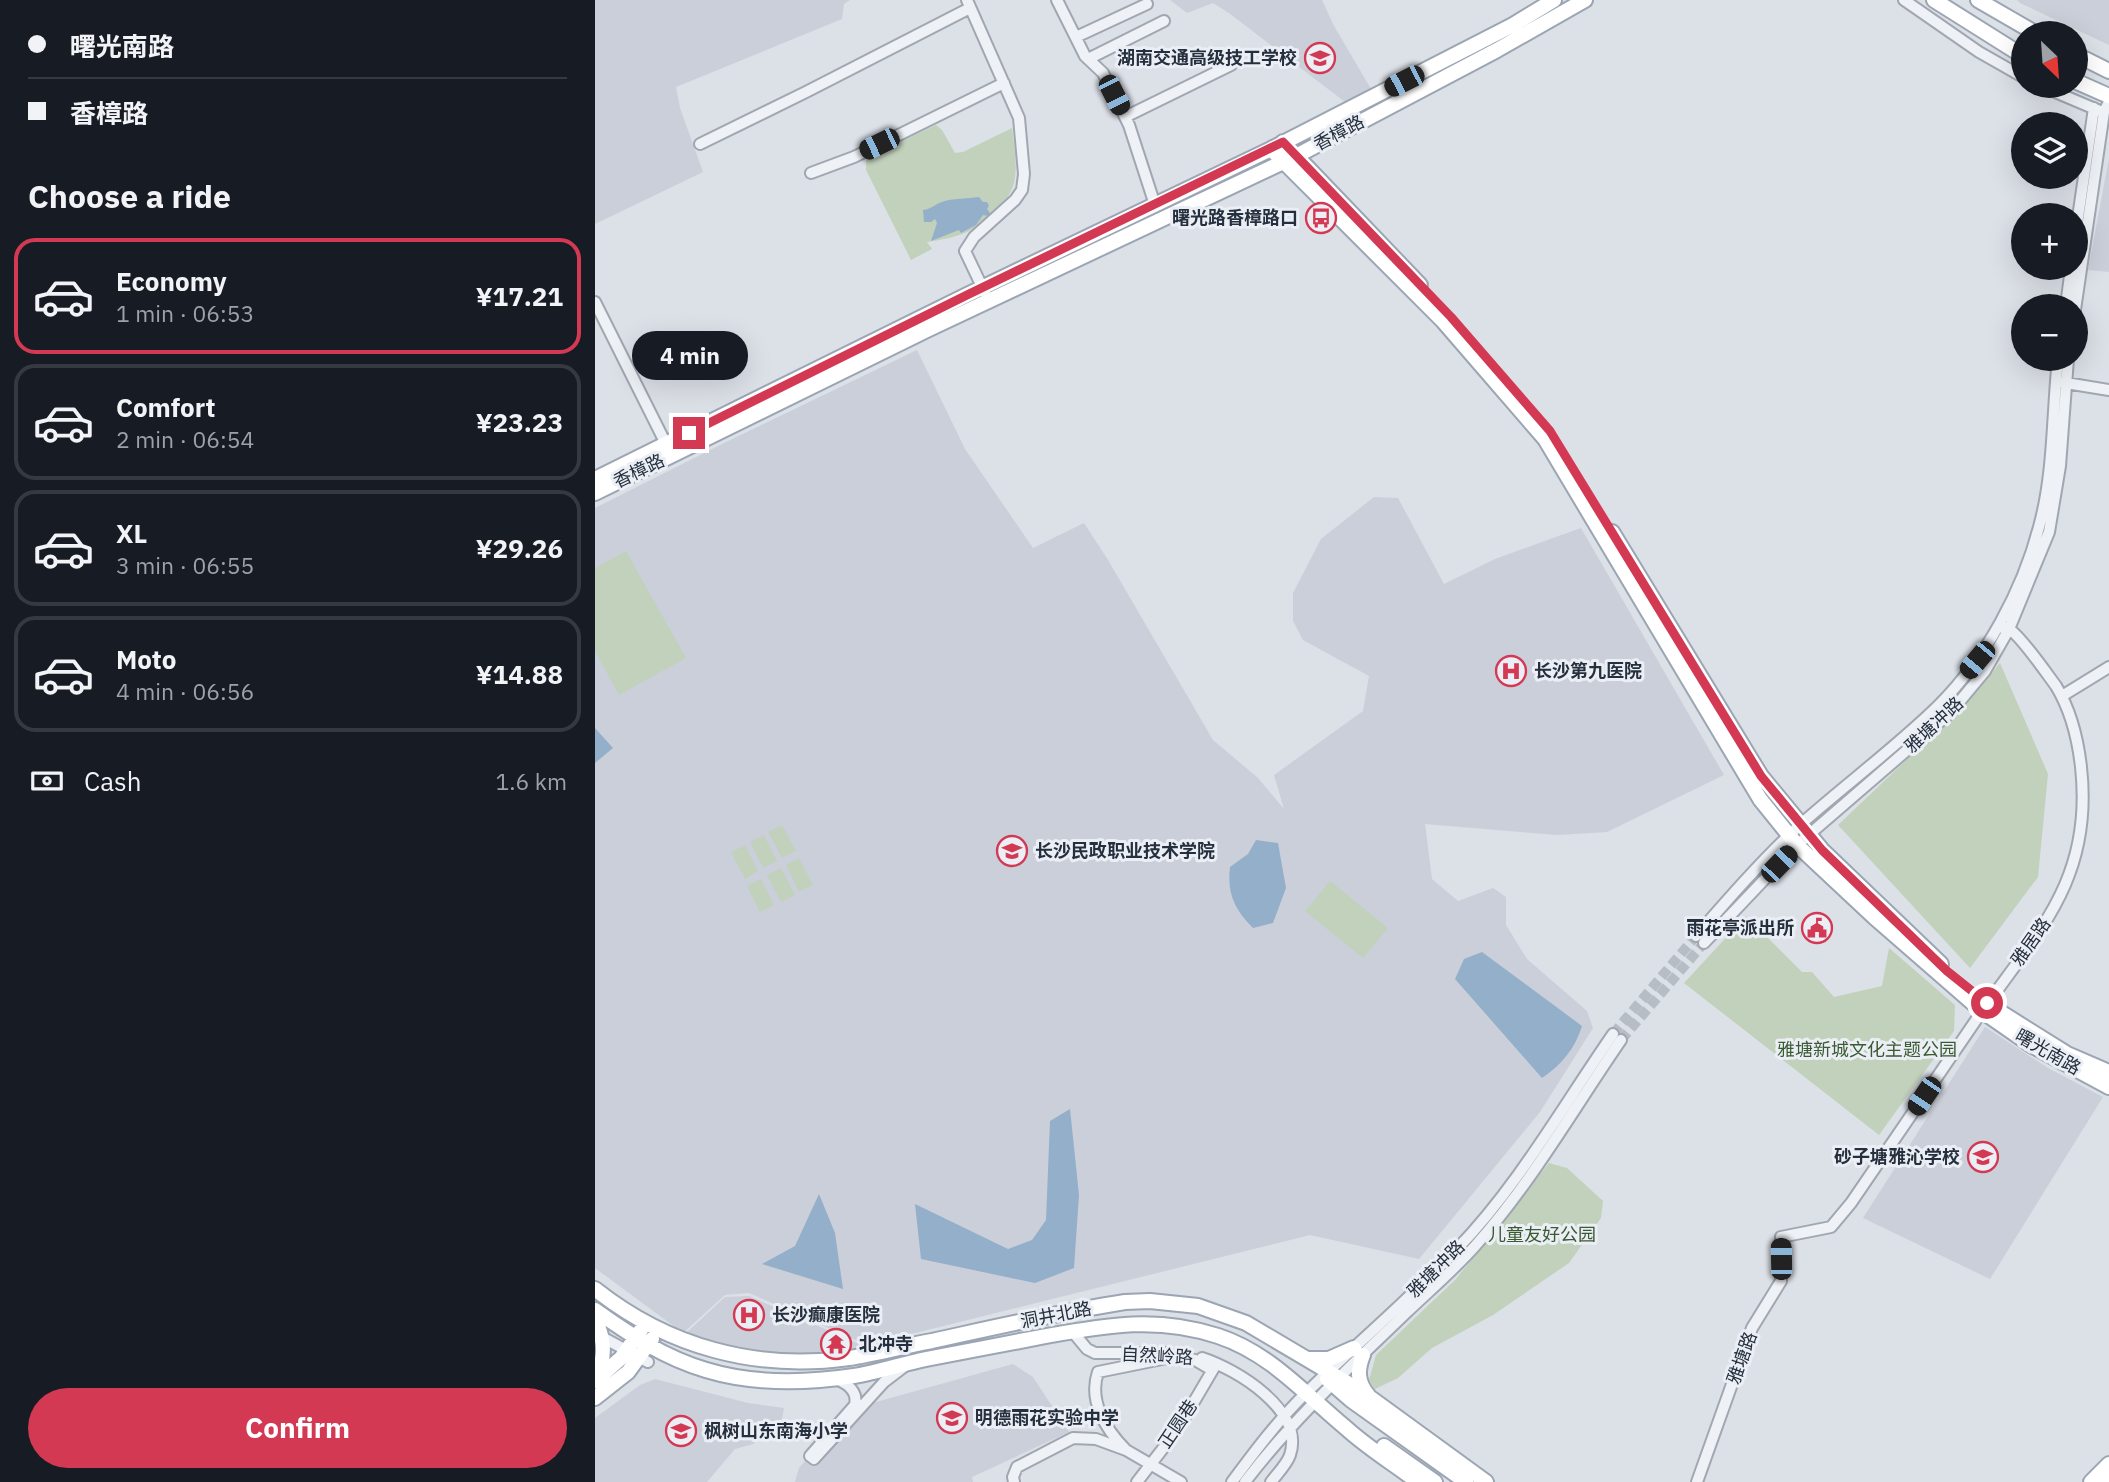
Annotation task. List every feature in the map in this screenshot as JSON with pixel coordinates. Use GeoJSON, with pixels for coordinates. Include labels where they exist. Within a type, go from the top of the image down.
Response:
{"type":"FeatureCollection","features":[{"type":"Feature","properties":{"kind":"highway"},"geometry":{"type":"LineString","coordinates":[[2104,1482],[2109,1477]]}},
{"type":"Feature","properties":{"kind":"main road","name":"香樟路"},"geometry":{"type":"LineString","coordinates":[[595,479],[982,287],[1277,145],[1513,25],[1554,0]]}},
{"type":"Feature","properties":{"kind":"main road","name":"香樟路"},"geometry":{"type":"LineString","coordinates":[[595,493],[929,329],[1297,155],[1585,0]]}},
{"type":"Feature","properties":{"kind":"main road"},"geometry":{"type":"LineString","coordinates":[[1934,0],[2011,48]]}},
{"type":"Feature","properties":{"kind":"main road"},"geometry":{"type":"LineString","coordinates":[[1978,0],[2014,21]]}},
{"type":"Feature","properties":{"kind":"main road"},"geometry":{"type":"LineString","coordinates":[[2088,60],[2109,71]]}},
{"type":"Feature","properties":{"kind":"main road"},"geometry":{"type":"LineString","coordinates":[[2088,87],[2109,96]]}},
{"type":"Feature","properties":{"kind":"main road","name":"曙光南路"},"geometry":{"type":"LineString","coordinates":[[1277,145],[1297,155],[1451,317],[1550,431],[1761,776],[1805,830],[1874,902],[1985,1007]]}},
{"type":"Feature","properties":{"kind":"main road","name":"曙光南路"},"geometry":{"type":"LineString","coordinates":[[1277,145],[1282,162],[1443,321],[1545,439],[1760,799],[1793,840],[1883,925],[2031,1045],[2106,1078]]}},
{"type":"Feature","properties":{"kind":"main road","name":"洞井北路"},"geometry":{"type":"LineString","coordinates":[[597,1290],[626,1313],[695,1346],[751,1359],[828,1360],[862,1355],[1099,1306],[1150,1301],[1198,1306],[1227,1315],[1304,1358],[1331,1378],[1371,1399],[1486,1482]]}},
{"type":"Feature","properties":{"kind":"main road","name":"洞井北路"},"geometry":{"type":"LineString","coordinates":[[595,1310],[642,1342],[685,1363],[708,1371],[774,1380],[855,1376],[1107,1325],[1155,1322],[1193,1329],[1241,1345],[1260,1356],[1418,1482]]}},
{"type":"Feature","properties":{"kind":"main road"},"geometry":{"type":"LineString","coordinates":[[595,1318],[603,1357],[595,1379]]}},
{"type":"Feature","properties":{"kind":"main road"},"geometry":{"type":"LineString","coordinates":[[595,1398],[628,1372],[652,1326]]}},
{"type":"Feature","properties":{"kind":"main road"},"geometry":{"type":"LineString","coordinates":[[1304,1358],[1329,1359],[1358,1352],[1360,1385],[1371,1399]]}},
{"type":"Feature","properties":{"kind":"main road"},"geometry":{"type":"LineString","coordinates":[[595,1379],[638,1357],[685,1363]]}},
{"type":"Feature","properties":{"kind":"main road"},"geometry":{"type":"LineString","coordinates":[[1331,1378],[1351,1400],[1467,1482]]}},
{"type":"Feature","properties":{"kind":"main road"},"geometry":{"type":"LineString","coordinates":[[1331,1415],[1370,1436],[1435,1482]]}},
{"type":"Feature","properties":{"kind":"main road"},"geometry":{"type":"LineString","coordinates":[[2091,1482],[2109,1464]]}},
{"type":"Feature","properties":{"kind":"street"},"geometry":{"type":"LineString","coordinates":[[1057,0],[1088,59],[1103,74],[1125,117],[1155,205]]}},
{"type":"Feature","properties":{"kind":"street"},"geometry":{"type":"LineString","coordinates":[[1903,0],[1979,52],[2011,70]]}},
{"type":"Feature","properties":{"kind":"street"},"geometry":{"type":"LineString","coordinates":[[700,144],[806,92],[968,4],[1019,118],[1024,174],[1021,190],[1015,200],[965,251],[989,302]]}},
{"type":"Feature","properties":{"kind":"street"},"geometry":{"type":"LineString","coordinates":[[1076,37],[1147,4]]}},
{"type":"Feature","properties":{"kind":"street"},"geometry":{"type":"LineString","coordinates":[[1088,59],[1164,21]]}},
{"type":"Feature","properties":{"kind":"street"},"geometry":{"type":"LineString","coordinates":[[1125,117],[1231,65]]}},
{"type":"Feature","properties":{"kind":"street"},"geometry":{"type":"LineString","coordinates":[[811,173],[854,157],[1004,83]]}},
{"type":"Feature","properties":{"kind":"street"},"geometry":{"type":"LineString","coordinates":[[2074,98],[2104,109]]}},
{"type":"Feature","properties":{"kind":"street"},"geometry":{"type":"LineString","coordinates":[[2083,203],[2104,109]]}},
{"type":"Feature","properties":{"kind":"street"},"geometry":{"type":"LineString","coordinates":[[2077,294],[2104,109]]}},
{"type":"Feature","properties":{"kind":"street"},"geometry":{"type":"LineString","coordinates":[[595,302],[666,444]]}},
{"type":"Feature","properties":{"kind":"street","name":"雅塘冲路"},"geometry":{"type":"LineString","coordinates":[[1700,939],[1793,840],[1950,713],[1985,671],[2004,628],[2040,526],[2050,469],[2059,371]]}},
{"type":"Feature","properties":{"kind":"street","name":"雅塘冲路"},"geometry":{"type":"LineString","coordinates":[[2060,382],[2064,371]]}},
{"type":"Feature","properties":{"kind":"street"},"geometry":{"type":"LineString","coordinates":[[2060,382],[2109,390]]}},
{"type":"Feature","properties":{"kind":"street","name":"雅居路"},"geometry":{"type":"LineString","coordinates":[[1781,1237],[1831,1227],[1851,1203],[2053,910],[2064,890],[2078,843],[2083,813],[2079,755],[2062,696],[2038,663],[2004,628]]}},
{"type":"Feature","properties":{"kind":"street"},"geometry":{"type":"LineString","coordinates":[[2062,696],[2109,667]]}},
{"type":"Feature","properties":{"kind":"street","name":"雅塘冲路"},"geometry":{"type":"LineString","coordinates":[[1232,1482],[1262,1441],[1284,1417],[1311,1397],[1358,1352],[1490,1211],[1617,1037]]}},
{"type":"Feature","properties":{"kind":"street","name":"雅塘路"},"geometry":{"type":"LineString","coordinates":[[1697,1482],[1752,1328],[1781,1281],[1781,1237]]}},
{"type":"Feature","properties":{"kind":"street","name":"自然岭路"},"geometry":{"type":"LineString","coordinates":[[1072,1331],[1087,1349],[1095,1353],[1179,1354],[1249,1381],[1273,1402],[1284,1417],[1289,1430],[1290,1456],[1271,1482]]}},
{"type":"Feature","properties":{"kind":"street"},"geometry":{"type":"LineString","coordinates":[[598,1335],[638,1357]]}},
{"type":"Feature","properties":{"kind":"street"},"geometry":{"type":"LineString","coordinates":[[1126,1450],[1109,1433],[1098,1406],[1093,1385],[1098,1372],[1177,1356],[1214,1367]]}},
{"type":"Feature","properties":{"kind":"street"},"geometry":{"type":"LineString","coordinates":[[834,1378],[851,1387],[856,1399],[855,1405],[810,1457],[814,1459],[884,1382],[915,1362]]}},
{"type":"Feature","properties":{"kind":"street","name":"正圆巷"},"geometry":{"type":"LineString","coordinates":[[1137,1482],[1178,1429],[1214,1367]]}},
{"type":"Feature","properties":{"kind":"street","name":"雅塘冲路"},"geometry":{"type":"LineString","coordinates":[[1245,1482],[1269,1450],[1289,1430],[1311,1397]]}},
{"type":"Feature","properties":{"kind":"street"},"geometry":{"type":"LineString","coordinates":[[1014,1482],[1017,1467],[1073,1438],[1096,1439],[1126,1450],[1181,1482]]}},
{"type":"Feature","properties":{"kind":"shaded area"},"geometry":{"type":"Polygon","coordinates":[[[595,0],[850,0],[844,4],[842,19],[676,87],[680,108],[703,172],[595,224],[595,0]]]}},
{"type":"Feature","properties":{"kind":"shaded area","name":"湖南交通高级技工学校"},"geometry":{"type":"Polygon","coordinates":[[[1170,0],[1322,0],[1371,89],[1345,102],[1213,3],[1187,13],[1170,0]]]}},
{"type":"Feature","properties":{"kind":"shaded area"},"geometry":{"type":"Polygon","coordinates":[[[2017,0],[2109,0],[2109,45],[2088,35],[2088,21],[2058,21],[2017,0]]]}},
{"type":"Feature","properties":{"kind":"shaded area"},"geometry":{"type":"Polygon","coordinates":[[[2109,158],[2109,272],[2088,270],[2109,158]]]}},
{"type":"Feature","properties":{"kind":"shaded area","name":"长沙民政职业技术学院"},"geometry":{"type":"Polygon","coordinates":[[[917,350],[965,449],[1033,548],[1084,523],[1213,740],[1258,778],[1284,809],[1274,775],[1363,711],[1369,676],[1303,640],[1293,621],[1293,593],[1321,539],[1374,497],[1398,498],[1444,584],[1495,559],[1581,528],[1724,775],[1607,832],[1557,835],[1425,824],[1432,879],[1458,901],[1493,888],[1506,897],[1506,925],[1527,959],[1587,1011],[1593,1028],[1540,1112],[1419,1259],[1310,1235],[867,1345],[749,1293],[725,1295],[683,1333],[595,1268],[595,508],[917,350]]]}},
{"type":"Feature","properties":{"kind":"shaded area","name":"砂子塘雅沁学校"},"geometry":{"type":"Polygon","coordinates":[[[1985,1027],[2048,1068],[2103,1097],[1990,1279],[1863,1218],[1985,1027]]]}},
{"type":"Feature","properties":{"kind":"shaded area","name":"长沙癫康医院"},"geometry":{"type":"Polygon","coordinates":[[[749,1296],[864,1346],[813,1357],[757,1352],[715,1344],[685,1334],[725,1297],[749,1296]]]}},
{"type":"Feature","properties":{"kind":"shaded area","name":"明德雨花实验中学"},"geometry":{"type":"Polygon","coordinates":[[[1013,1364],[1033,1377],[1069,1432],[972,1477],[973,1482],[795,1482],[799,1468],[851,1409],[1013,1364]]]}},
{"type":"Feature","properties":{"kind":"shaded area","name":"枫树山东南海小学"},"geometry":{"type":"Polygon","coordinates":[[[655,1379],[748,1403],[784,1408],[782,1419],[753,1444],[735,1449],[707,1482],[595,1482],[595,1418],[640,1385],[655,1379]]]}},
{"type":"Feature","properties":{"kind":"green space"},"geometry":{"type":"Polygon","coordinates":[[[936,125],[942,130],[955,153],[963,152],[1012,128],[1016,163],[1014,183],[1006,200],[984,222],[967,232],[927,242],[932,249],[911,260],[866,170],[866,161],[875,154],[936,125]]]}},
{"type":"Feature","properties":{"kind":"green space"},"geometry":{"type":"Polygon","coordinates":[[[626,551],[686,658],[619,695],[595,651],[595,568],[626,551]]]}},
{"type":"Feature","properties":{"kind":"green space"},"geometry":{"type":"Polygon","coordinates":[[[2000,663],[2048,774],[2038,877],[1970,968],[1838,825],[1964,705],[2000,663]]]}},
{"type":"Feature","properties":{"kind":"green space"},"geometry":{"type":"Polygon","coordinates":[[[782,825],[796,851],[782,858],[768,832],[782,825]]]}},
{"type":"Feature","properties":{"kind":"green space"},"geometry":{"type":"Polygon","coordinates":[[[764,835],[777,861],[763,868],[750,842],[764,835]]]}},
{"type":"Feature","properties":{"kind":"green space"},"geometry":{"type":"Polygon","coordinates":[[[745,845],[758,871],[745,879],[731,852],[745,845]]]}},
{"type":"Feature","properties":{"kind":"green space"},"geometry":{"type":"Polygon","coordinates":[[[799,858],[813,885],[799,892],[786,865],[799,858]]]}},
{"type":"Feature","properties":{"kind":"green space"},"geometry":{"type":"Polygon","coordinates":[[[781,868],[795,895],[781,902],[767,875],[781,868]]]}},
{"type":"Feature","properties":{"kind":"green space"},"geometry":{"type":"Polygon","coordinates":[[[761,879],[774,905],[760,912],[747,886],[761,879]]]}},
{"type":"Feature","properties":{"kind":"green space"},"geometry":{"type":"Polygon","coordinates":[[[1330,881],[1388,928],[1363,958],[1305,911],[1330,881]]]}},
{"type":"Feature","properties":{"kind":"green space","name":"雅塘新城文化主题公园"},"geometry":{"type":"Polygon","coordinates":[[[1746,916],[1802,972],[1812,972],[1834,997],[1882,986],[1889,948],[1955,1005],[1954,1031],[1879,1135],[1684,983],[1746,916]]]}},
{"type":"Feature","properties":{"kind":"green space","name":"儿童友好公园"},"geometry":{"type":"Polygon","coordinates":[[[1549,1163],[1567,1168],[1603,1201],[1601,1218],[1569,1263],[1493,1315],[1432,1348],[1398,1378],[1375,1389],[1369,1380],[1376,1355],[1455,1280],[1549,1163]]]}},
{"type":"Feature","properties":{"kind":"water"},"geometry":{"type":"Polygon","coordinates":[[[979,197],[989,206],[988,216],[983,215],[976,225],[961,233],[959,230],[931,241],[937,223],[935,219],[924,222],[923,210],[949,200],[979,197]]]}},
{"type":"Feature","properties":{"kind":"water"},"geometry":{"type":"Polygon","coordinates":[[[595,728],[613,748],[595,763],[595,728]]]}},
{"type":"Feature","properties":{"kind":"water"},"geometry":{"type":"Polygon","coordinates":[[[1256,840],[1278,843],[1286,888],[1273,923],[1253,928],[1233,900],[1229,876],[1230,867],[1248,854],[1256,840]]]}},
{"type":"Feature","properties":{"kind":"water"},"geometry":{"type":"Polygon","coordinates":[[[1482,952],[1582,1026],[1567,1056],[1542,1078],[1455,979],[1464,959],[1482,952]]]}},
{"type":"Feature","properties":{"kind":"water"},"geometry":{"type":"Polygon","coordinates":[[[1070,1109],[1079,1195],[1074,1268],[1035,1283],[921,1259],[915,1204],[1008,1249],[1032,1240],[1046,1220],[1050,1121],[1070,1109]]]}},
{"type":"Feature","properties":{"kind":"water"},"geometry":{"type":"Polygon","coordinates":[[[819,1194],[835,1233],[843,1289],[762,1264],[795,1246],[819,1194]]]}},
{"type":"Feature","properties":{"kind":"tunnel"},"geometry":{"type":"LineString","coordinates":[[1613,1034],[1696,936]]}},
{"type":"Feature","properties":{"kind":"tunnel"},"geometry":{"type":"LineString","coordinates":[[1621,1040],[1704,943]]}},
{"type":"Feature","properties":{"kind":"place","name":"湖南交通高级技工学校"},"geometry":{"type":"Point","coordinates":[1320,58]}},
{"type":"Feature","properties":{"kind":"place","name":"曙光路香樟路口"},"geometry":{"type":"Point","coordinates":[1321,218]}},
{"type":"Feature","properties":{"kind":"place","name":"长沙第九医院"},"geometry":{"type":"Point","coordinates":[1511,671]}},
{"type":"Feature","properties":{"kind":"place","name":"长沙民政职业技术学院"},"geometry":{"type":"Point","coordinates":[1012,851]}},
{"type":"Feature","properties":{"kind":"place","name":"雨花亭派出所"},"geometry":{"type":"Point","coordinates":[1817,928]}},
{"type":"Feature","properties":{"kind":"place","name":"砂子塘雅沁学校"},"geometry":{"type":"Point","coordinates":[1983,1157]}},
{"type":"Feature","properties":{"kind":"place","name":"长沙癫康医院"},"geometry":{"type":"Point","coordinates":[749,1315]}},
{"type":"Feature","properties":{"kind":"place","name":"北冲寺"},"geometry":{"type":"Point","coordinates":[836,1344]}},
{"type":"Feature","properties":{"kind":"place","name":"明德雨花实验中学"},"geometry":{"type":"Point","coordinates":[952,1418]}},
{"type":"Feature","properties":{"kind":"place","name":"枫树山东南海小学"},"geometry":{"type":"Point","coordinates":[681,1431]}},
{"type":"Feature","properties":{"kind":"route"},"geometry":{"type":"LineString","coordinates":[[689,433],[1283,142],[1451,317],[1550,431],[1761,776],[1809,835],[1947,971],[1987,1003]]}}]}
